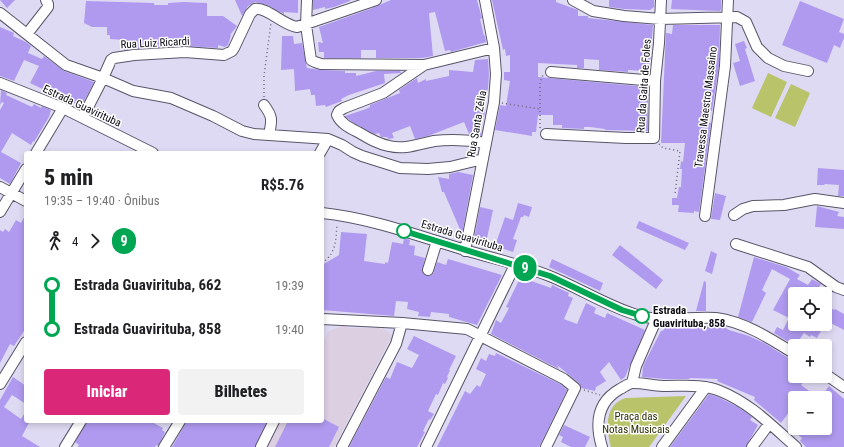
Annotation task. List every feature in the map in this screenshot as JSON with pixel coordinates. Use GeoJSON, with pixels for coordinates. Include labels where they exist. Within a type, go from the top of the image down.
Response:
{"type":"FeatureCollection","features":[{"type":"Feature","properties":{"kind":"street"},"geometry":{"type":"LineString","coordinates":[[27,34],[48,7],[46,0]]}},
{"type":"Feature","properties":{"kind":"street"},"geometry":{"type":"LineString","coordinates":[[307,0],[306,25],[311,60],[321,64],[424,65],[494,48]]}},
{"type":"Feature","properties":{"kind":"street"},"geometry":{"type":"LineString","coordinates":[[306,25],[376,0]]}},
{"type":"Feature","properties":{"kind":"street","name":"Rua Santa Zélia"},"geometry":{"type":"LineString","coordinates":[[465,250],[494,102],[496,74],[494,48],[484,0]]}},
{"type":"Feature","properties":{"kind":"street"},"geometry":{"type":"LineString","coordinates":[[573,0],[593,11],[612,15],[660,19],[737,17],[746,22],[757,47],[768,58],[784,66],[808,71]]}},
{"type":"Feature","properties":{"kind":"street","name":"Rua da Gaita de Foles"},"geometry":{"type":"LineString","coordinates":[[546,134],[654,138],[655,81],[661,0]]}},
{"type":"Feature","properties":{"kind":"street","name":"Travessa Maestro Massaino"},"geometry":{"type":"LineString","coordinates":[[705,216],[720,108],[728,0]]}},
{"type":"Feature","properties":{"kind":"street","name":"Rua Luiz Ricardi"},"geometry":{"type":"LineString","coordinates":[[83,117],[111,60],[118,56],[185,52],[214,55],[228,54],[234,48],[252,11],[255,9],[260,9],[290,26],[297,27],[306,25]]}},
{"type":"Feature","properties":{"kind":"street"},"geometry":{"type":"LineString","coordinates":[[0,13],[62,63],[139,93],[172,98],[213,116],[242,131],[269,135],[328,139],[362,156],[400,168],[428,170],[450,167],[483,159]]}},
{"type":"Feature","properties":{"kind":"street"},"geometry":{"type":"LineString","coordinates":[[424,65],[383,93],[339,111],[338,115],[341,121],[361,134],[390,147],[402,148],[434,141],[451,140],[466,140],[486,143]]}},
{"type":"Feature","properties":{"kind":"street"},"geometry":{"type":"LineString","coordinates":[[551,72],[655,81]]}},
{"type":"Feature","properties":{"kind":"street","name":"Estrada Guavirituba"},"geometry":{"type":"LineString","coordinates":[[0,83],[83,117],[149,151]]}},
{"type":"Feature","properties":{"kind":"street"},"geometry":{"type":"LineString","coordinates":[[264,105],[271,116],[272,123],[269,135]]}},
{"type":"Feature","properties":{"kind":"street"},"geometry":{"type":"LineString","coordinates":[[37,151],[63,108]]}},
{"type":"Feature","properties":{"kind":"street"},"geometry":{"type":"LineString","coordinates":[[321,151],[328,139]]}},
{"type":"Feature","properties":{"kind":"street"},"geometry":{"type":"LineString","coordinates":[[0,212],[24,172]]}},
{"type":"Feature","properties":{"kind":"street"},"geometry":{"type":"LineString","coordinates":[[0,186],[24,200]]}},
{"type":"Feature","properties":{"kind":"street"},"geometry":{"type":"LineString","coordinates":[[734,215],[743,208],[753,206],[784,205],[815,199],[844,203]]}},
{"type":"Feature","properties":{"kind":"street","name":"Estrada Guavirituba"},"geometry":{"type":"LineString","coordinates":[[324,213],[387,226],[550,276],[622,310],[639,316],[657,318],[716,318],[735,322],[763,335],[788,350]]}},
{"type":"Feature","properties":{"kind":"street"},"geometry":{"type":"LineString","coordinates":[[428,270],[437,241]]}},
{"type":"Feature","properties":{"kind":"street"},"geometry":{"type":"LineString","coordinates":[[736,244],[808,267],[836,287],[844,290]]}},
{"type":"Feature","properties":{"kind":"street"},"geometry":{"type":"LineString","coordinates":[[426,447],[514,265]]}},
{"type":"Feature","properties":{"kind":"street"},"geometry":{"type":"LineString","coordinates":[[632,383],[636,366],[657,318]]}},
{"type":"Feature","properties":{"kind":"street"},"geometry":{"type":"LineString","coordinates":[[324,321],[402,323],[467,329],[574,386],[546,447]]}},
{"type":"Feature","properties":{"kind":"street"},"geometry":{"type":"LineString","coordinates":[[342,447],[396,344],[402,323]]}},
{"type":"Feature","properties":{"kind":"street"},"geometry":{"type":"LineString","coordinates":[[0,384],[24,345]]}},
{"type":"Feature","properties":{"kind":"street"},"geometry":{"type":"LineString","coordinates":[[832,379],[844,387]]}},
{"type":"Feature","properties":{"kind":"street"},"geometry":{"type":"LineString","coordinates":[[602,447],[598,427],[601,409],[604,402],[614,393],[632,383],[655,386],[706,387],[720,391],[737,399],[757,412],[796,447]]}},
{"type":"Feature","properties":{"kind":"street"},"geometry":{"type":"LineString","coordinates":[[662,447],[706,387]]}},
{"type":"Feature","properties":{"kind":"street"},"geometry":{"type":"LineString","coordinates":[[65,447],[80,423]]}},
{"type":"Feature","properties":{"kind":"street"},"geometry":{"type":"LineString","coordinates":[[164,447],[179,423]]}},
{"type":"Feature","properties":{"kind":"street"},"geometry":{"type":"LineString","coordinates":[[261,447],[273,423]]}},
{"type":"Feature","properties":{"kind":"street"},"geometry":{"type":"LineString","coordinates":[[752,447],[769,424]]}},
{"type":"Feature","properties":{"kind":"path"},"geometry":{"type":"LineString","coordinates":[[264,105],[264,76],[268,36],[272,16]]}},
{"type":"Feature","properties":{"kind":"path"},"geometry":{"type":"LineString","coordinates":[[546,134],[540,127],[540,82],[542,76],[546,72],[551,72]]}},
{"type":"Feature","properties":{"kind":"path"},"geometry":{"type":"LineString","coordinates":[[494,102],[540,109]]}},
{"type":"Feature","properties":{"kind":"path"},"geometry":{"type":"LineString","coordinates":[[654,138],[663,148],[680,150],[676,194]]}},
{"type":"Feature","properties":{"kind":"path"},"geometry":{"type":"LineString","coordinates":[[324,262],[329,258],[334,250],[338,215]]}},
{"type":"Feature","properties":{"kind":"path"},"geometry":{"type":"LineString","coordinates":[[574,386],[609,397]]}},
{"type":"Feature","properties":{"kind":"shaded area"},"geometry":{"type":"Polygon","coordinates":[[[342,326],[349,328],[379,328],[388,331],[392,336],[334,447],[266,447],[279,423],[324,423],[324,340],[329,331],[342,326]]]}},
{"type":"Feature","properties":{"kind":"green space"},"geometry":{"type":"Polygon","coordinates":[[[768,73],[787,82],[771,117],[752,108],[768,73]]]}},
{"type":"Feature","properties":{"kind":"green space"},"geometry":{"type":"Polygon","coordinates":[[[791,84],[810,93],[795,127],[775,118],[791,84]]]}},
{"type":"Feature","properties":{"kind":"green space","name":"Praça das Notas Musicais"},"geometry":{"type":"Polygon","coordinates":[[[686,396],[649,447],[611,447],[608,433],[608,418],[610,412],[619,401],[626,398],[686,396]]]}},
{"type":"Feature","properties":{"kind":"building"},"geometry":{"type":"Polygon","coordinates":[[[0,0],[15,0],[7,8],[0,0]]]}},
{"type":"Feature","properties":{"kind":"building"},"geometry":{"type":"Polygon","coordinates":[[[235,0],[298,0],[298,13],[284,12],[284,14],[267,5],[255,2],[248,6],[242,16],[235,0]]]}},
{"type":"Feature","properties":{"kind":"building"},"geometry":{"type":"Polygon","coordinates":[[[313,0],[350,1],[334,7],[325,9],[325,7],[313,10],[313,0]]]}},
{"type":"Feature","properties":{"kind":"building"},"geometry":{"type":"Polygon","coordinates":[[[391,0],[477,0],[486,42],[451,52],[450,50],[445,51],[435,12],[429,13],[433,56],[423,58],[376,58],[376,50],[361,50],[361,58],[324,58],[324,52],[319,52],[318,42],[323,43],[319,27],[391,0]]]}},
{"type":"Feature","properties":{"kind":"building"},"geometry":{"type":"Polygon","coordinates":[[[492,0],[556,0],[556,2],[578,10],[578,16],[653,25],[650,64],[646,64],[646,71],[628,70],[628,72],[599,70],[599,60],[584,59],[584,68],[577,68],[577,65],[538,63],[538,77],[648,87],[648,131],[605,130],[590,127],[584,127],[584,129],[562,128],[562,125],[553,125],[553,115],[538,115],[536,132],[532,132],[532,136],[495,130],[500,105],[506,106],[510,81],[504,80],[504,72],[510,72],[510,55],[506,56],[505,49],[503,50],[492,0]]]}},
{"type":"Feature","properties":{"kind":"building"},"geometry":{"type":"Polygon","coordinates":[[[609,0],[654,0],[654,7],[650,10],[609,7],[609,0]]]}},
{"type":"Feature","properties":{"kind":"building"},"geometry":{"type":"Polygon","coordinates":[[[672,0],[721,0],[721,9],[720,11],[671,9],[672,0]]]}},
{"type":"Feature","properties":{"kind":"building"},"geometry":{"type":"Polygon","coordinates":[[[86,1],[154,3],[154,5],[168,5],[168,3],[184,2],[207,3],[207,16],[223,16],[237,26],[230,35],[228,45],[225,47],[218,45],[218,48],[185,46],[124,50],[124,40],[110,39],[110,35],[107,35],[107,27],[92,27],[84,23],[86,1]]]}},
{"type":"Feature","properties":{"kind":"building"},"geometry":{"type":"Polygon","coordinates":[[[800,1],[844,19],[839,32],[844,34],[844,38],[840,48],[834,45],[827,63],[782,45],[800,1]]]}},
{"type":"Feature","properties":{"kind":"building"},"geometry":{"type":"Polygon","coordinates":[[[673,25],[720,25],[719,65],[712,111],[705,110],[705,122],[711,123],[699,212],[694,211],[694,213],[678,212],[679,205],[672,205],[672,198],[677,198],[679,187],[681,187],[682,169],[680,169],[681,161],[683,162],[685,143],[661,143],[666,33],[672,34],[673,25]]]}},
{"type":"Feature","properties":{"kind":"building"},"geometry":{"type":"Polygon","coordinates":[[[0,27],[14,33],[13,36],[31,46],[28,53],[42,59],[44,56],[64,71],[94,82],[81,107],[30,83],[39,66],[24,60],[14,81],[0,76],[0,27]]]}},
{"type":"Feature","properties":{"kind":"building"},"geometry":{"type":"Polygon","coordinates":[[[282,36],[293,36],[294,44],[302,43],[307,68],[345,71],[345,73],[356,73],[356,76],[376,71],[400,71],[401,73],[384,74],[385,83],[349,95],[341,99],[342,101],[326,107],[325,105],[316,106],[315,95],[311,95],[310,89],[295,91],[294,69],[281,70],[282,36]]]}},
{"type":"Feature","properties":{"kind":"building"},"geometry":{"type":"Polygon","coordinates":[[[744,41],[755,81],[740,86],[733,63],[740,61],[735,44],[744,41]]]}},
{"type":"Feature","properties":{"kind":"building"},"geometry":{"type":"Polygon","coordinates":[[[488,59],[488,88],[487,93],[481,92],[479,105],[485,110],[484,117],[482,117],[481,136],[469,134],[464,122],[428,136],[415,139],[410,126],[392,133],[394,138],[389,139],[387,137],[381,137],[379,133],[372,133],[352,122],[345,116],[366,109],[370,107],[370,105],[400,93],[399,90],[417,78],[418,83],[426,79],[426,81],[449,76],[449,70],[473,72],[475,60],[488,59]]]}},
{"type":"Feature","properties":{"kind":"building"},"geometry":{"type":"Polygon","coordinates":[[[1,90],[7,93],[6,95],[32,107],[34,104],[41,108],[42,106],[51,110],[49,117],[31,145],[12,133],[1,152],[21,163],[10,184],[0,178],[0,110],[4,103],[2,102],[0,105],[1,90]]]}},
{"type":"Feature","properties":{"kind":"building"},"geometry":{"type":"Polygon","coordinates":[[[818,168],[844,170],[844,196],[838,196],[839,185],[817,185],[818,168]]]}},
{"type":"Feature","properties":{"kind":"building"},"geometry":{"type":"Polygon","coordinates":[[[458,172],[473,175],[462,234],[444,192],[442,192],[438,177],[449,179],[449,174],[458,172]]]}},
{"type":"Feature","properties":{"kind":"building"},"geometry":{"type":"Polygon","coordinates":[[[715,193],[726,196],[720,220],[711,219],[715,193]]]}},
{"type":"Feature","properties":{"kind":"building"},"geometry":{"type":"Polygon","coordinates":[[[518,203],[532,207],[529,217],[524,215],[521,217],[513,239],[517,240],[513,252],[495,246],[505,217],[513,220],[518,203]]]}},
{"type":"Feature","properties":{"kind":"building"},"geometry":{"type":"Polygon","coordinates":[[[817,206],[839,212],[837,216],[844,217],[844,229],[815,227],[817,206]]]}},
{"type":"Feature","properties":{"kind":"building"},"geometry":{"type":"Polygon","coordinates":[[[480,207],[493,210],[486,243],[474,239],[480,207]]]}},
{"type":"Feature","properties":{"kind":"building"},"geometry":{"type":"Polygon","coordinates":[[[24,218],[24,331],[14,346],[10,344],[0,363],[0,230],[3,232],[5,229],[9,232],[16,220],[21,223],[24,218]]]}},
{"type":"Feature","properties":{"kind":"building"},"geometry":{"type":"Polygon","coordinates":[[[639,221],[689,243],[685,250],[636,228],[639,221]]]}},
{"type":"Feature","properties":{"kind":"building"},"geometry":{"type":"Polygon","coordinates":[[[341,232],[367,234],[364,261],[385,264],[385,262],[388,263],[392,242],[403,244],[404,238],[410,240],[409,245],[415,246],[414,255],[425,258],[422,271],[426,276],[433,274],[437,262],[446,265],[448,259],[502,275],[477,325],[449,317],[449,314],[431,312],[430,317],[418,316],[419,312],[407,309],[408,302],[396,301],[394,316],[324,310],[324,264],[339,255],[341,232]]]}},
{"type":"Feature","properties":{"kind":"building"},"geometry":{"type":"Polygon","coordinates":[[[620,245],[663,280],[656,289],[612,255],[620,245]]]}},
{"type":"Feature","properties":{"kind":"building"},"geometry":{"type":"Polygon","coordinates":[[[711,251],[717,254],[712,274],[705,271],[711,251]]]}},
{"type":"Feature","properties":{"kind":"building"},"geometry":{"type":"Polygon","coordinates":[[[754,257],[786,267],[800,275],[797,279],[808,285],[812,279],[821,284],[819,287],[788,287],[788,318],[773,310],[790,279],[772,269],[762,290],[766,293],[752,322],[738,317],[754,257]]]}},
{"type":"Feature","properties":{"kind":"building"},"geometry":{"type":"Polygon","coordinates":[[[552,259],[603,283],[600,291],[549,267],[552,259]]]}},
{"type":"Feature","properties":{"kind":"building"},"geometry":{"type":"Polygon","coordinates":[[[520,278],[551,288],[552,285],[569,293],[568,296],[573,298],[564,319],[577,324],[586,303],[596,308],[594,313],[605,318],[607,313],[645,330],[625,377],[621,380],[609,362],[600,372],[606,381],[596,387],[595,391],[581,388],[579,383],[557,365],[559,369],[491,334],[496,320],[501,323],[509,308],[506,307],[520,278]]]}},
{"type":"Feature","properties":{"kind":"building"},"geometry":{"type":"Polygon","coordinates":[[[704,281],[706,282],[706,311],[696,311],[704,281]]]}},
{"type":"Feature","properties":{"kind":"building"},"geometry":{"type":"Polygon","coordinates":[[[832,309],[844,314],[844,330],[832,324],[832,309]]]}},
{"type":"Feature","properties":{"kind":"building"},"geometry":{"type":"Polygon","coordinates":[[[788,320],[788,331],[821,331],[817,338],[811,335],[810,337],[804,333],[800,339],[788,339],[788,342],[774,333],[777,327],[783,330],[788,320]]]}},
{"type":"Feature","properties":{"kind":"building"},"geometry":{"type":"Polygon","coordinates":[[[664,327],[724,327],[764,343],[788,358],[788,383],[802,383],[801,385],[809,391],[788,391],[788,414],[781,423],[754,400],[755,397],[717,381],[718,379],[664,379],[642,377],[645,362],[661,331],[664,330],[664,327]]]}},
{"type":"Feature","properties":{"kind":"building"},"geometry":{"type":"Polygon","coordinates":[[[414,336],[456,356],[449,370],[448,378],[445,384],[443,383],[438,395],[436,394],[428,411],[434,414],[430,420],[429,419],[423,431],[425,432],[417,447],[349,447],[386,377],[390,379],[397,362],[412,368],[419,355],[407,349],[414,336]]]}},
{"type":"Feature","properties":{"kind":"building"},"geometry":{"type":"Polygon","coordinates":[[[496,353],[560,384],[567,390],[539,447],[437,447],[465,391],[470,394],[477,385],[480,387],[486,374],[476,369],[481,358],[486,361],[489,354],[495,356],[496,353]]]}},
{"type":"Feature","properties":{"kind":"building"},"geometry":{"type":"Polygon","coordinates":[[[13,377],[24,385],[24,403],[12,395],[4,407],[21,419],[24,414],[24,423],[29,423],[22,436],[40,447],[0,447],[0,400],[13,377]]]}},
{"type":"Feature","properties":{"kind":"building"},"geometry":{"type":"Polygon","coordinates":[[[829,386],[844,399],[844,447],[806,447],[800,441],[802,438],[798,435],[832,435],[832,391],[825,391],[829,386]]]}},
{"type":"Feature","properties":{"kind":"building"},"geometry":{"type":"Polygon","coordinates":[[[709,394],[738,407],[752,417],[750,420],[758,425],[746,447],[670,447],[709,394]]]}},
{"type":"Feature","properties":{"kind":"building"},"geometry":{"type":"Polygon","coordinates":[[[324,419],[339,427],[329,447],[275,447],[287,423],[324,423],[324,419]]]}},
{"type":"Feature","properties":{"kind":"building"},"geometry":{"type":"Polygon","coordinates":[[[86,423],[154,423],[163,428],[162,430],[165,432],[158,446],[156,445],[155,447],[78,447],[79,445],[75,442],[86,423]]]}},
{"type":"Feature","properties":{"kind":"building"},"geometry":{"type":"Polygon","coordinates":[[[186,423],[266,423],[255,447],[172,447],[186,423]]]}},
{"type":"Feature","properties":{"kind":"building"},"geometry":{"type":"Polygon","coordinates":[[[564,425],[590,437],[585,447],[571,447],[561,442],[563,437],[559,435],[564,425]]]}},
{"type":"Feature","properties":{"kind":"bus line","name":"9"},"geometry":{"type":"LineString","coordinates":[[404,231],[550,276],[622,310],[642,316]]}},
{"type":"Feature","properties":{"kind":"place","name":"Estrada Guavirituba, 858"},"geometry":{"type":"Point","coordinates":[642,316]}}]}
